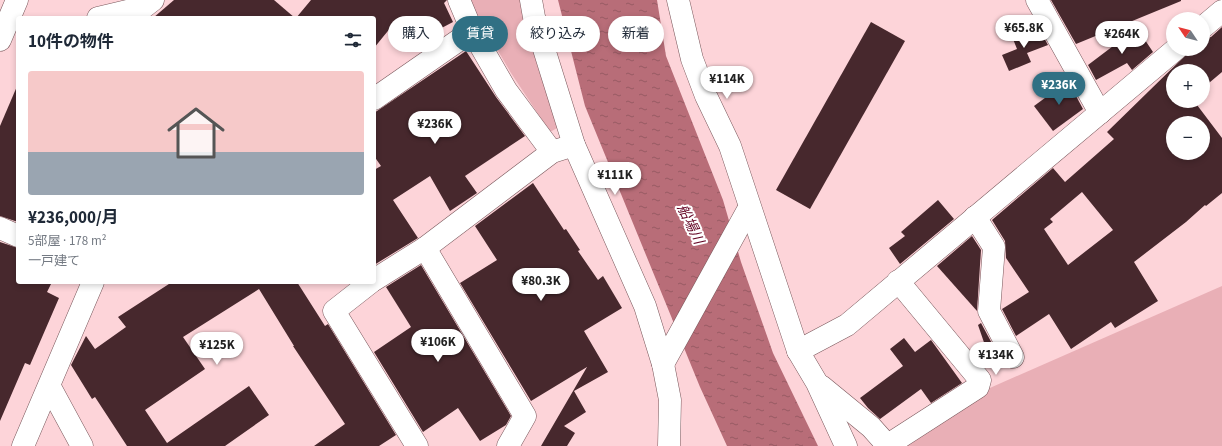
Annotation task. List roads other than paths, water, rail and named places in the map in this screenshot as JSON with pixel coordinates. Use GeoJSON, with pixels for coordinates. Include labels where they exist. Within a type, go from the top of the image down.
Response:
{"type":"FeatureCollection","features":[{"type":"Feature","properties":{"kind":"main road"},"geometry":{"type":"LineString","coordinates":[[8,33],[17,0]]}},
{"type":"Feature","properties":{"kind":"main road"},"geometry":{"type":"LineString","coordinates":[[459,0],[466,16]]}},
{"type":"Feature","properties":{"kind":"main road"},"geometry":{"type":"LineString","coordinates":[[531,0],[534,17],[574,145],[645,306],[663,364],[670,400],[670,446]]}},
{"type":"Feature","properties":{"kind":"main road"},"geometry":{"type":"LineString","coordinates":[[678,0],[692,59],[706,96],[730,146],[749,208],[798,351],[817,383],[846,446]]}},
{"type":"Feature","properties":{"kind":"main road"},"geometry":{"type":"LineString","coordinates":[[1037,0],[1100,113]]}},
{"type":"Feature","properties":{"kind":"main road"},"geometry":{"type":"LineString","coordinates":[[108,16],[150,8]]}},
{"type":"Feature","properties":{"kind":"main road"},"geometry":{"type":"LineString","coordinates":[[1210,21],[1222,11]]}},
{"type":"Feature","properties":{"kind":"main road"},"geometry":{"type":"LineString","coordinates":[[376,98],[452,45]]}},
{"type":"Feature","properties":{"kind":"main road"},"geometry":{"type":"LineString","coordinates":[[484,52],[506,90],[552,152]]}},
{"type":"Feature","properties":{"kind":"main road"},"geometry":{"type":"LineString","coordinates":[[798,351],[847,324],[1168,56]]}},
{"type":"Feature","properties":{"kind":"main road"},"geometry":{"type":"LineString","coordinates":[[376,278],[425,248],[552,152],[574,145]]}},
{"type":"Feature","properties":{"kind":"main road"},"geometry":{"type":"LineString","coordinates":[[663,364],[749,208]]}},
{"type":"Feature","properties":{"kind":"main road"},"geometry":{"type":"LineString","coordinates":[[975,217],[994,248],[990,311],[1013,357]]}},
{"type":"Feature","properties":{"kind":"main road"},"geometry":{"type":"LineString","coordinates":[[0,228],[16,235]]}},
{"type":"Feature","properties":{"kind":"main road"},"geometry":{"type":"LineString","coordinates":[[425,248],[525,416],[508,446]]}},
{"type":"Feature","properties":{"kind":"main road"},"geometry":{"type":"LineString","coordinates":[[817,383],[871,427],[888,446],[978,387],[980,380],[898,281]]}},
{"type":"Feature","properties":{"kind":"main road"},"geometry":{"type":"LineString","coordinates":[[23,446],[50,387],[91,284]]}},
{"type":"Feature","properties":{"kind":"main road"},"geometry":{"type":"LineString","coordinates":[[367,284],[334,311],[417,446]]}},
{"type":"Feature","properties":{"kind":"main road"},"geometry":{"type":"LineString","coordinates":[[50,387],[82,446]]}},
{"type":"Feature","properties":{"kind":"water","name":"船場川"},"geometry":{"type":"Polygon","coordinates":[[[558,0],[657,0],[660,16],[608,16],[608,52],[664,52],[664,44],[666,56],[723,200],[741,262],[773,353],[818,446],[727,446],[700,387],[585,106],[571,52],[600,52],[600,16],[562,16],[558,0]]]}}]}
